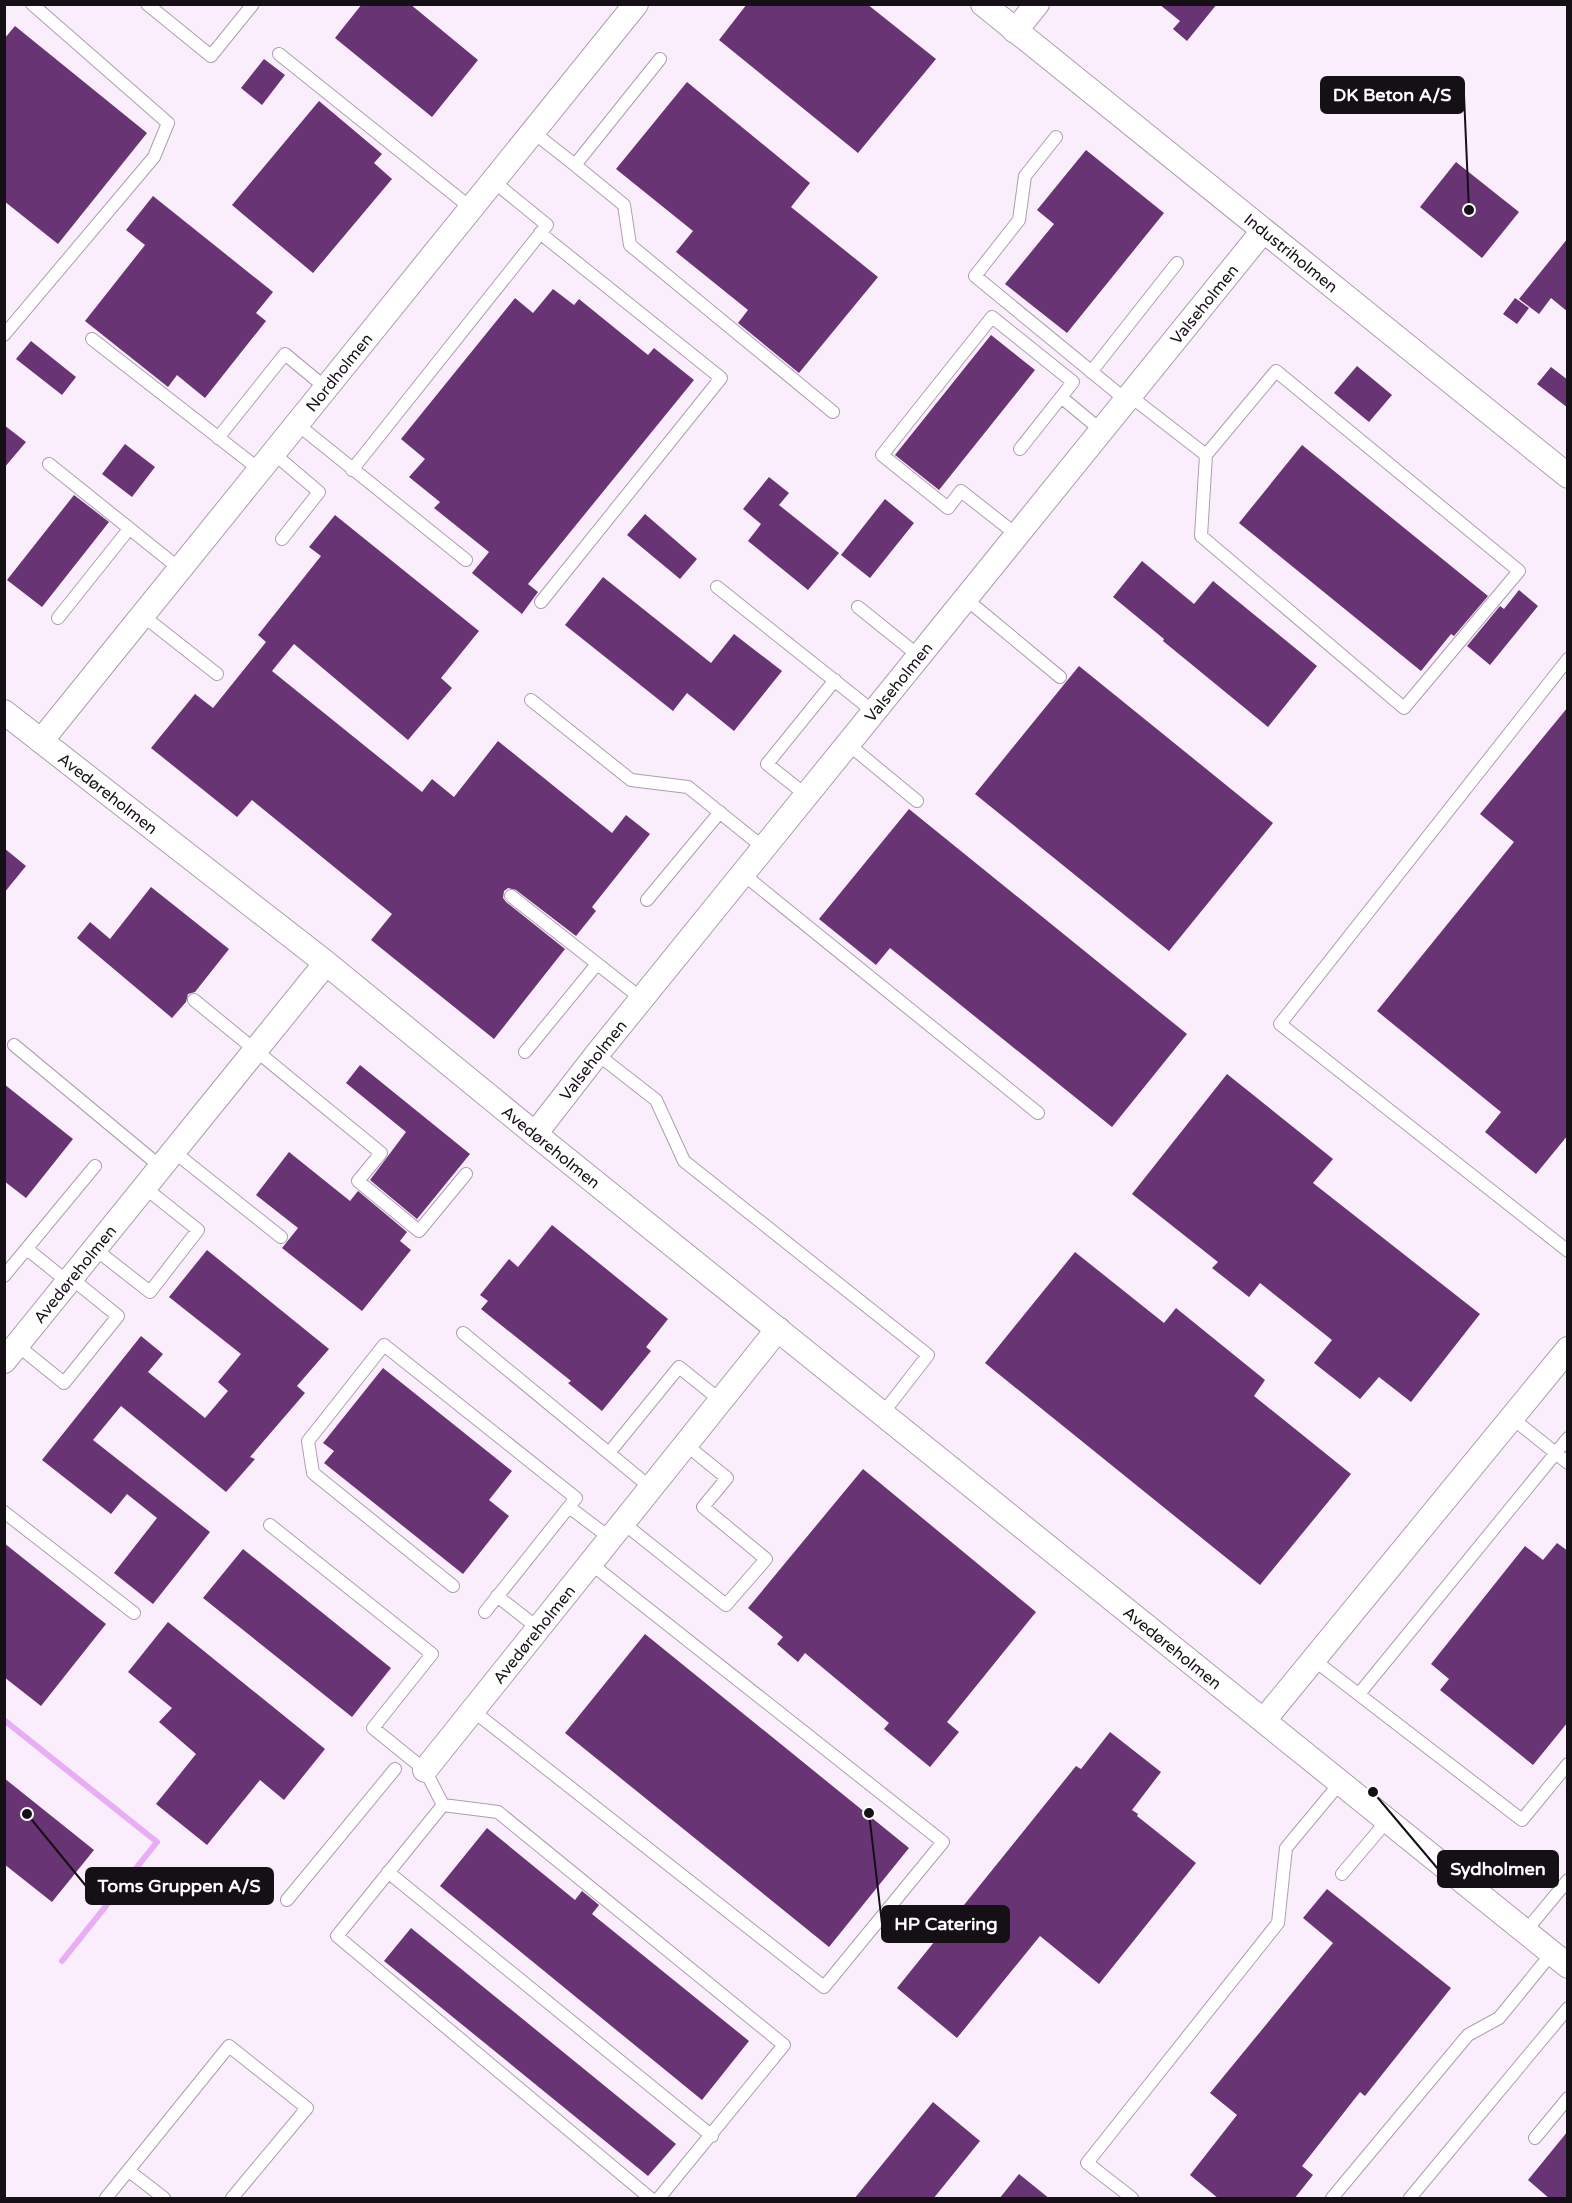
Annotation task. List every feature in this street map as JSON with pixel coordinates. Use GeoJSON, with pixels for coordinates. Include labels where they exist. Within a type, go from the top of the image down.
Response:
{"type":"FeatureCollection","features":[{"type":"Feature","properties":{"kind":"street","name":"Nordholmen"},"geometry":{"type":"LineString","coordinates":[[41,741],[636,4]]}},
{"type":"Feature","properties":{"kind":"street","name":"Industriholmen"},"geometry":{"type":"LineString","coordinates":[[982,4],[1568,476]]}},
{"type":"Feature","properties":{"kind":"street"},"geometry":{"type":"LineString","coordinates":[[1015,31],[1036,4]]}},
{"type":"Feature","properties":{"kind":"street","name":"Valseholmen"},"geometry":{"type":"LineString","coordinates":[[535,1134],[597,1054],[1263,231]]}},
{"type":"Feature","properties":{"kind":"street","name":"Avedøreholmen"},"geometry":{"type":"LineString","coordinates":[[4,712],[326,963],[1169,1646],[1264,1720],[1386,1822],[1560,1960]]}},
{"type":"Feature","properties":{"kind":"street","name":"Avedøreholmen"},"geometry":{"type":"LineString","coordinates":[[11,1353],[326,963]]}},
{"type":"Feature","properties":{"kind":"street","name":"Avedøreholmen"},"geometry":{"type":"LineString","coordinates":[[425,1770],[778,1329]]}},
{"type":"Feature","properties":{"kind":"street"},"geometry":{"type":"LineString","coordinates":[[1264,1720],[1568,1349]]}},
{"type":"Feature","properties":{"kind":"lane"},"geometry":{"type":"LineString","coordinates":[[4,335],[154,157],[168,123],[32,4]]}},
{"type":"Feature","properties":{"kind":"lane"},"geometry":{"type":"LineString","coordinates":[[147,4],[211,56],[253,4]]}},
{"type":"Feature","properties":{"kind":"lane"},"geometry":{"type":"LineString","coordinates":[[279,54],[471,208]]}},
{"type":"Feature","properties":{"kind":"lane"},"geometry":{"type":"LineString","coordinates":[[575,165],[660,59]]}},
{"type":"Feature","properties":{"kind":"lane"},"geometry":{"type":"LineString","coordinates":[[533,132],[624,204],[630,245],[832,412]]}},
{"type":"Feature","properties":{"kind":"lane"},"geometry":{"type":"LineString","coordinates":[[1056,137],[1025,176],[1019,220],[975,276],[1091,372],[1206,455]]}},
{"type":"Feature","properties":{"kind":"lane"},"geometry":{"type":"LineString","coordinates":[[352,470],[547,225],[493,181]]}},
{"type":"Feature","properties":{"kind":"lane"},"geometry":{"type":"LineString","coordinates":[[540,233],[721,378],[541,602]]}},
{"type":"Feature","properties":{"kind":"lane"},"geometry":{"type":"LineString","coordinates":[[1091,372],[1177,263]]}},
{"type":"Feature","properties":{"kind":"lane"},"geometry":{"type":"LineString","coordinates":[[1017,535],[961,491],[948,508],[882,455],[992,317],[1073,382],[1020,449]]}},
{"type":"Feature","properties":{"kind":"lane"},"geometry":{"type":"LineString","coordinates":[[92,339],[218,438],[267,461],[320,492],[282,538]]}},
{"type":"Feature","properties":{"kind":"lane"},"geometry":{"type":"LineString","coordinates":[[218,438],[285,354],[326,388]]}},
{"type":"Feature","properties":{"kind":"lane"},"geometry":{"type":"LineString","coordinates":[[1276,371],[1519,571],[1404,708],[1201,536],[1206,455],[1276,371]]}},
{"type":"Feature","properties":{"kind":"lane"},"geometry":{"type":"LineString","coordinates":[[1061,397],[1102,431]]}},
{"type":"Feature","properties":{"kind":"lane"},"geometry":{"type":"LineString","coordinates":[[297,424],[466,560]]}},
{"type":"Feature","properties":{"kind":"lane"},"geometry":{"type":"LineString","coordinates":[[49,464],[180,569]]}},
{"type":"Feature","properties":{"kind":"lane"},"geometry":{"type":"LineString","coordinates":[[58,618],[129,528]]}},
{"type":"Feature","properties":{"kind":"lane"},"geometry":{"type":"LineString","coordinates":[[717,587],[874,712]]}},
{"type":"Feature","properties":{"kind":"lane"},"geometry":{"type":"LineString","coordinates":[[966,599],[1060,677]]}},
{"type":"Feature","properties":{"kind":"lane"},"geometry":{"type":"LineString","coordinates":[[858,607],[919,656]]}},
{"type":"Feature","properties":{"kind":"lane"},"geometry":{"type":"LineString","coordinates":[[142,615],[217,674]]}},
{"type":"Feature","properties":{"kind":"lane"},"geometry":{"type":"LineString","coordinates":[[1568,659],[1280,1024],[1568,1251]]}},
{"type":"Feature","properties":{"kind":"lane"},"geometry":{"type":"LineString","coordinates":[[806,795],[767,764],[835,681]]}},
{"type":"Feature","properties":{"kind":"lane"},"geometry":{"type":"LineString","coordinates":[[531,700],[631,780],[688,787],[764,848]]}},
{"type":"Feature","properties":{"kind":"lane"},"geometry":{"type":"LineString","coordinates":[[848,744],[917,801]]}},
{"type":"Feature","properties":{"kind":"lane"},"geometry":{"type":"LineString","coordinates":[[646,900],[720,812]]}},
{"type":"Feature","properties":{"kind":"lane"},"geometry":{"type":"LineString","coordinates":[[743,874],[1038,1113]]}},
{"type":"Feature","properties":{"kind":"lane"},"geometry":{"type":"LineString","coordinates":[[511,896],[642,999]]}},
{"type":"Feature","properties":{"kind":"lane"},"geometry":{"type":"LineString","coordinates":[[525,1052],[597,964]]}},
{"type":"Feature","properties":{"kind":"lane"},"geometry":{"type":"LineString","coordinates":[[194,1000],[381,1153],[358,1181],[419,1232],[466,1174]]}},
{"type":"Feature","properties":{"kind":"lane"},"geometry":{"type":"LineString","coordinates":[[14,1045],[167,1159],[281,1237]]}},
{"type":"Feature","properties":{"kind":"lane"},"geometry":{"type":"LineString","coordinates":[[597,1054],[656,1100],[684,1161],[928,1355],[883,1413]]}},
{"type":"Feature","properties":{"kind":"lane"},"geometry":{"type":"LineString","coordinates":[[4,1276],[95,1166]]}},
{"type":"Feature","properties":{"kind":"lane"},"geometry":{"type":"LineString","coordinates":[[95,1249],[150,1292],[198,1230],[144,1187]]}},
{"type":"Feature","properties":{"kind":"lane"},"geometry":{"type":"LineString","coordinates":[[11,1353],[64,1383],[118,1316],[27,1249]]}},
{"type":"Feature","properties":{"kind":"lane"},"geometry":{"type":"LineString","coordinates":[[463,1334],[650,1487]]}},
{"type":"Feature","properties":{"kind":"lane"},"geometry":{"type":"LineString","coordinates":[[453,1586],[313,1473],[308,1441],[384,1345],[576,1498],[485,1612]]}},
{"type":"Feature","properties":{"kind":"lane"},"geometry":{"type":"LineString","coordinates":[[609,1453],[679,1367],[720,1400]]}},
{"type":"Feature","properties":{"kind":"lane"},"geometry":{"type":"LineString","coordinates":[[1512,1418],[1568,1463]]}},
{"type":"Feature","properties":{"kind":"lane"},"geometry":{"type":"LineString","coordinates":[[1359,1695],[1568,1438]]}},
{"type":"Feature","properties":{"kind":"lane"},"geometry":{"type":"LineString","coordinates":[[569,1507],[616,1530],[726,1605],[766,1559],[703,1507],[727,1478],[685,1444]]}},
{"type":"Feature","properties":{"kind":"lane"},"geometry":{"type":"LineString","coordinates":[[4,1512],[134,1613]]}},
{"type":"Feature","properties":{"kind":"lane"},"geometry":{"type":"LineString","coordinates":[[270,1525],[432,1654],[372,1728],[425,1770],[443,1804]]}},
{"type":"Feature","properties":{"kind":"lane"},"geometry":{"type":"LineString","coordinates":[[472,1710],[824,1987],[943,1842],[590,1563]]}},
{"type":"Feature","properties":{"kind":"lane"},"geometry":{"type":"LineString","coordinates":[[497,1596],[538,1628]]}},
{"type":"Feature","properties":{"kind":"lane"},"geometry":{"type":"LineString","coordinates":[[1314,1660],[1522,1820],[1568,1764]]}},
{"type":"Feature","properties":{"kind":"lane"},"geometry":{"type":"LineString","coordinates":[[287,1900],[395,1769]]}},
{"type":"Feature","properties":{"kind":"lane"},"geometry":{"type":"LineString","coordinates":[[1132,2199],[1087,2163],[1278,1923],[1286,1848],[1340,1783]]}},
{"type":"Feature","properties":{"kind":"lane"},"geometry":{"type":"LineString","coordinates":[[443,1804],[337,1936],[650,2199]]}},
{"type":"Feature","properties":{"kind":"lane"},"geometry":{"type":"LineString","coordinates":[[443,1804],[498,1812],[784,2045],[659,2199]]}},
{"type":"Feature","properties":{"kind":"lane"},"geometry":{"type":"LineString","coordinates":[[1342,1874],[1386,1822]]}},
{"type":"Feature","properties":{"kind":"lane"},"geometry":{"type":"LineString","coordinates":[[388,1872],[712,2136]]}},
{"type":"Feature","properties":{"kind":"lane"},"geometry":{"type":"LineString","coordinates":[[1525,1932],[1568,1880]]}},
{"type":"Feature","properties":{"kind":"lane"},"geometry":{"type":"LineString","coordinates":[[1332,2199],[1468,2035],[1499,2018],[1560,1960]]}},
{"type":"Feature","properties":{"kind":"lane"},"geometry":{"type":"LineString","coordinates":[[1410,2199],[1568,2008]]}},
{"type":"Feature","properties":{"kind":"lane"},"geometry":{"type":"LineString","coordinates":[[106,2199],[229,2046],[307,2108],[232,2199]]}},
{"type":"Feature","properties":{"kind":"lane"},"geometry":{"type":"LineString","coordinates":[[1535,2138],[1568,2098]]}},
{"type":"Feature","properties":{"kind":"lane"},"geometry":{"type":"LineString","coordinates":[[129,2171],[164,2199]]}},
{"type":"Feature","properties":{"kind":"building"},"geometry":{"type":"Polygon","coordinates":[[[362,4],[410,4],[478,60],[432,117],[335,38],[362,4]]]}},
{"type":"Feature","properties":{"kind":"building"},"geometry":{"type":"Polygon","coordinates":[[[747,4],[867,4],[936,59],[858,153],[719,40],[747,4]]]}},
{"type":"Feature","properties":{"kind":"building"},"geometry":{"type":"Polygon","coordinates":[[[1159,4],[1217,4],[1187,41],[1173,29],[1180,21],[1159,4]]]}},
{"type":"Feature","properties":{"kind":"building"},"geometry":{"type":"Polygon","coordinates":[[[15,26],[147,133],[58,244],[4,201],[4,39],[15,26]]]}},
{"type":"Feature","properties":{"kind":"building"},"geometry":{"type":"Polygon","coordinates":[[[264,59],[285,75],[262,105],[241,88],[264,59]]]}},
{"type":"Feature","properties":{"kind":"building"},"geometry":{"type":"Polygon","coordinates":[[[687,82],[810,183],[791,207],[878,277],[799,373],[738,323],[748,310],[676,252],[693,231],[616,169],[687,82]]]}},
{"type":"Feature","properties":{"kind":"building"},"geometry":{"type":"Polygon","coordinates":[[[319,101],[382,154],[374,163],[392,179],[313,273],[232,205],[319,101]]]}},
{"type":"Feature","properties":{"kind":"building"},"geometry":{"type":"Polygon","coordinates":[[[1086,150],[1164,213],[1067,333],[1005,284],[1054,224],[1037,210],[1086,150]]]}},
{"type":"Feature","properties":{"kind":"building"},"geometry":{"type":"Polygon","coordinates":[[[1456,162],[1519,212],[1482,258],[1420,207],[1456,162]]]}},
{"type":"Feature","properties":{"kind":"building"},"geometry":{"type":"Polygon","coordinates":[[[153,196],[273,292],[256,313],[266,321],[205,398],[177,375],[168,387],[85,321],[145,245],[126,230],[153,196]]]}},
{"type":"Feature","properties":{"kind":"building"},"geometry":{"type":"Polygon","coordinates":[[[1568,238],[1568,312],[1551,298],[1539,314],[1519,299],[1568,238]]]}},
{"type":"Feature","properties":{"kind":"building"},"geometry":{"type":"Polygon","coordinates":[[[553,289],[574,305],[579,299],[648,355],[654,348],[694,380],[528,584],[538,592],[522,614],[472,573],[489,552],[434,508],[440,502],[409,477],[425,459],[401,439],[515,298],[533,313],[553,289]]]}},
{"type":"Feature","properties":{"kind":"building"},"geometry":{"type":"Polygon","coordinates":[[[1515,298],[1529,308],[1517,324],[1503,314],[1515,298]]]}},
{"type":"Feature","properties":{"kind":"building"},"geometry":{"type":"Polygon","coordinates":[[[991,335],[1035,370],[939,490],[895,455],[991,335]]]}},
{"type":"Feature","properties":{"kind":"building"},"geometry":{"type":"Polygon","coordinates":[[[31,341],[76,377],[62,395],[16,359],[31,341]]]}},
{"type":"Feature","properties":{"kind":"building"},"geometry":{"type":"Polygon","coordinates":[[[1357,366],[1392,395],[1369,422],[1334,393],[1357,366]]]}},
{"type":"Feature","properties":{"kind":"building"},"geometry":{"type":"Polygon","coordinates":[[[1551,367],[1568,380],[1568,408],[1537,384],[1551,367]]]}},
{"type":"Feature","properties":{"kind":"building"},"geometry":{"type":"Polygon","coordinates":[[[4,425],[26,442],[4,468],[4,425]]]}},
{"type":"Feature","properties":{"kind":"building"},"geometry":{"type":"Polygon","coordinates":[[[125,444],[155,467],[132,497],[102,474],[125,444]]]}},
{"type":"Feature","properties":{"kind":"building"},"geometry":{"type":"Polygon","coordinates":[[[1302,445],[1488,596],[1454,636],[1451,634],[1421,671],[1239,523],[1302,445]]]}},
{"type":"Feature","properties":{"kind":"building"},"geometry":{"type":"Polygon","coordinates":[[[769,477],[789,493],[779,505],[839,553],[808,590],[748,541],[761,524],[743,509],[769,477]]]}},
{"type":"Feature","properties":{"kind":"building"},"geometry":{"type":"Polygon","coordinates":[[[74,495],[109,522],[42,607],[7,580],[74,495]]]}},
{"type":"Feature","properties":{"kind":"building"},"geometry":{"type":"Polygon","coordinates":[[[885,499],[914,523],[870,578],[841,555],[885,499]]]}},
{"type":"Feature","properties":{"kind":"building"},"geometry":{"type":"Polygon","coordinates":[[[645,514],[697,559],[680,579],[627,535],[645,514]]]}},
{"type":"Feature","properties":{"kind":"building"},"geometry":{"type":"Polygon","coordinates":[[[335,515],[479,631],[441,678],[452,688],[408,740],[294,644],[272,671],[422,792],[432,779],[454,797],[498,741],[612,833],[626,815],[650,834],[592,907],[596,911],[576,936],[516,890],[508,888],[504,891],[503,898],[506,902],[565,949],[494,1039],[371,940],[392,914],[252,800],[237,817],[151,748],[195,694],[213,708],[266,642],[258,635],[321,556],[309,547],[335,515]]]}},
{"type":"Feature","properties":{"kind":"building"},"geometry":{"type":"Polygon","coordinates":[[[1142,561],[1194,604],[1213,581],[1317,666],[1268,727],[1113,597],[1142,561]]]}},
{"type":"Feature","properties":{"kind":"building"},"geometry":{"type":"Polygon","coordinates":[[[603,577],[711,663],[734,634],[782,671],[734,731],[687,693],[673,711],[565,625],[603,577]]]}},
{"type":"Feature","properties":{"kind":"building"},"geometry":{"type":"Polygon","coordinates":[[[1519,590],[1538,606],[1490,665],[1467,646],[1500,606],[1504,609],[1519,590]]]}},
{"type":"Feature","properties":{"kind":"building"},"geometry":{"type":"Polygon","coordinates":[[[1079,666],[1273,823],[1169,951],[975,794],[1079,666]]]}},
{"type":"Feature","properties":{"kind":"building"},"geometry":{"type":"Polygon","coordinates":[[[1568,707],[1568,1135],[1536,1174],[1485,1132],[1501,1112],[1377,1011],[1514,842],[1480,814],[1568,707]]]}},
{"type":"Feature","properties":{"kind":"building"},"geometry":{"type":"Polygon","coordinates":[[[909,809],[1187,1034],[1112,1127],[890,948],[876,965],[819,919],[909,809]]]}},
{"type":"Feature","properties":{"kind":"building"},"geometry":{"type":"Polygon","coordinates":[[[4,848],[26,866],[4,893],[4,848]]]}},
{"type":"Feature","properties":{"kind":"building"},"geometry":{"type":"Polygon","coordinates":[[[151,887],[229,949],[195,992],[188,994],[186,1002],[172,1018],[77,938],[90,922],[110,939],[151,887]]]}},
{"type":"Feature","properties":{"kind":"building"},"geometry":{"type":"Polygon","coordinates":[[[360,1065],[470,1154],[417,1219],[370,1180],[406,1132],[346,1083],[360,1065]]]}},
{"type":"Feature","properties":{"kind":"building"},"geometry":{"type":"Polygon","coordinates":[[[1227,1074],[1333,1159],[1313,1183],[1480,1314],[1411,1402],[1379,1377],[1360,1399],[1314,1363],[1332,1340],[1260,1283],[1249,1297],[1212,1268],[1218,1262],[1132,1194],[1227,1074]]]}},
{"type":"Feature","properties":{"kind":"building"},"geometry":{"type":"Polygon","coordinates":[[[4,1084],[73,1139],[26,1198],[4,1181],[4,1084]]]}},
{"type":"Feature","properties":{"kind":"building"},"geometry":{"type":"Polygon","coordinates":[[[289,1152],[350,1201],[358,1191],[407,1232],[400,1241],[411,1250],[362,1311],[282,1248],[298,1228],[256,1195],[289,1152]]]}},
{"type":"Feature","properties":{"kind":"building"},"geometry":{"type":"Polygon","coordinates":[[[552,1225],[668,1319],[646,1347],[651,1351],[602,1411],[568,1383],[571,1381],[481,1309],[488,1301],[480,1295],[509,1259],[518,1267],[552,1225]]]}},
{"type":"Feature","properties":{"kind":"building"},"geometry":{"type":"Polygon","coordinates":[[[207,1250],[329,1349],[297,1386],[305,1393],[250,1457],[255,1459],[226,1492],[121,1406],[93,1440],[210,1532],[153,1604],[114,1573],[157,1518],[127,1494],[111,1514],[42,1460],[141,1336],[163,1354],[148,1372],[205,1418],[228,1391],[218,1382],[241,1354],[169,1297],[207,1250]]]}},
{"type":"Feature","properties":{"kind":"building"},"geometry":{"type":"Polygon","coordinates":[[[1075,1252],[1164,1323],[1176,1308],[1265,1380],[1254,1396],[1351,1474],[1260,1585],[985,1363],[1075,1252]]]}},
{"type":"Feature","properties":{"kind":"building"},"geometry":{"type":"Polygon","coordinates":[[[383,1368],[512,1471],[489,1500],[509,1516],[463,1574],[324,1463],[334,1451],[323,1443],[383,1368]]]}},
{"type":"Feature","properties":{"kind":"building"},"geometry":{"type":"Polygon","coordinates":[[[863,1469],[1036,1612],[947,1722],[959,1732],[930,1767],[884,1729],[889,1723],[805,1653],[798,1662],[777,1644],[783,1637],[748,1608],[863,1469]]]}},
{"type":"Feature","properties":{"kind":"building"},"geometry":{"type":"Polygon","coordinates":[[[4,1543],[106,1624],[41,1706],[4,1677],[4,1543]]]}},
{"type":"Feature","properties":{"kind":"building"},"geometry":{"type":"Polygon","coordinates":[[[1557,1543],[1568,1551],[1568,1722],[1533,1765],[1440,1690],[1449,1679],[1431,1664],[1525,1546],[1543,1560],[1557,1543]]]}},
{"type":"Feature","properties":{"kind":"building"},"geometry":{"type":"Polygon","coordinates":[[[243,1549],[391,1668],[352,1717],[203,1598],[243,1549]]]}},
{"type":"Feature","properties":{"kind":"building"},"geometry":{"type":"Polygon","coordinates":[[[168,1622],[325,1749],[284,1800],[260,1780],[207,1845],[156,1804],[196,1754],[159,1722],[172,1708],[128,1672],[168,1622]]]}},
{"type":"Feature","properties":{"kind":"building"},"geometry":{"type":"Polygon","coordinates":[[[645,1634],[909,1848],[829,1947],[565,1733],[645,1634]]]}},
{"type":"Feature","properties":{"kind":"building"},"geometry":{"type":"Polygon","coordinates":[[[1110,1732],[1161,1772],[1132,1810],[1196,1863],[1099,1984],[1040,1936],[957,2038],[897,1988],[1076,1766],[1081,1769],[1110,1732]]]}},
{"type":"Feature","properties":{"kind":"building"},"geometry":{"type":"Polygon","coordinates":[[[4,1778],[94,1850],[52,1902],[4,1864],[4,1778]]]}},
{"type":"Feature","properties":{"kind":"building"},"geometry":{"type":"Polygon","coordinates":[[[487,1828],[575,1900],[582,1891],[599,1905],[592,1914],[749,2041],[702,2100],[440,1886],[487,1828]]]}},
{"type":"Feature","properties":{"kind":"building"},"geometry":{"type":"Polygon","coordinates":[[[1327,1889],[1451,1988],[1365,2096],[1360,2092],[1302,2166],[1313,2175],[1294,2199],[1219,2199],[1190,2175],[1237,2115],[1210,2093],[1333,1943],[1303,1918],[1327,1889]]]}},
{"type":"Feature","properties":{"kind":"building"},"geometry":{"type":"Polygon","coordinates":[[[411,1928],[676,2144],[648,2176],[384,1961],[411,1928]]]}},
{"type":"Feature","properties":{"kind":"building"},"geometry":{"type":"Polygon","coordinates":[[[933,2102],[980,2141],[933,2199],[854,2199],[933,2102]]]}},
{"type":"Feature","properties":{"kind":"building"},"geometry":{"type":"Polygon","coordinates":[[[1568,2131],[1568,2199],[1550,2199],[1528,2180],[1568,2131]]]}},
{"type":"Feature","properties":{"kind":"building"},"geometry":{"type":"Polygon","coordinates":[[[1019,2174],[1050,2199],[999,2199],[1019,2174]]]}},
{"type":"Feature","properties":{"kind":"waterway"},"geometry":{"type":"LineString","coordinates":[[4,1720],[157,1842],[62,1961]]}},
{"type":"Feature","properties":{"kind":"place","name":"DK Beton A/S"},"geometry":{"type":"Point","coordinates":[1469,210]}},
{"type":"Feature","properties":{"kind":"place","name":"Sydholmen"},"geometry":{"type":"Point","coordinates":[1373,1792]}},
{"type":"Feature","properties":{"kind":"place","name":"HP Catering"},"geometry":{"type":"Point","coordinates":[869,1813]}},
{"type":"Feature","properties":{"kind":"place","name":"Toms Gruppen A/S"},"geometry":{"type":"Point","coordinates":[27,1814]}}]}
